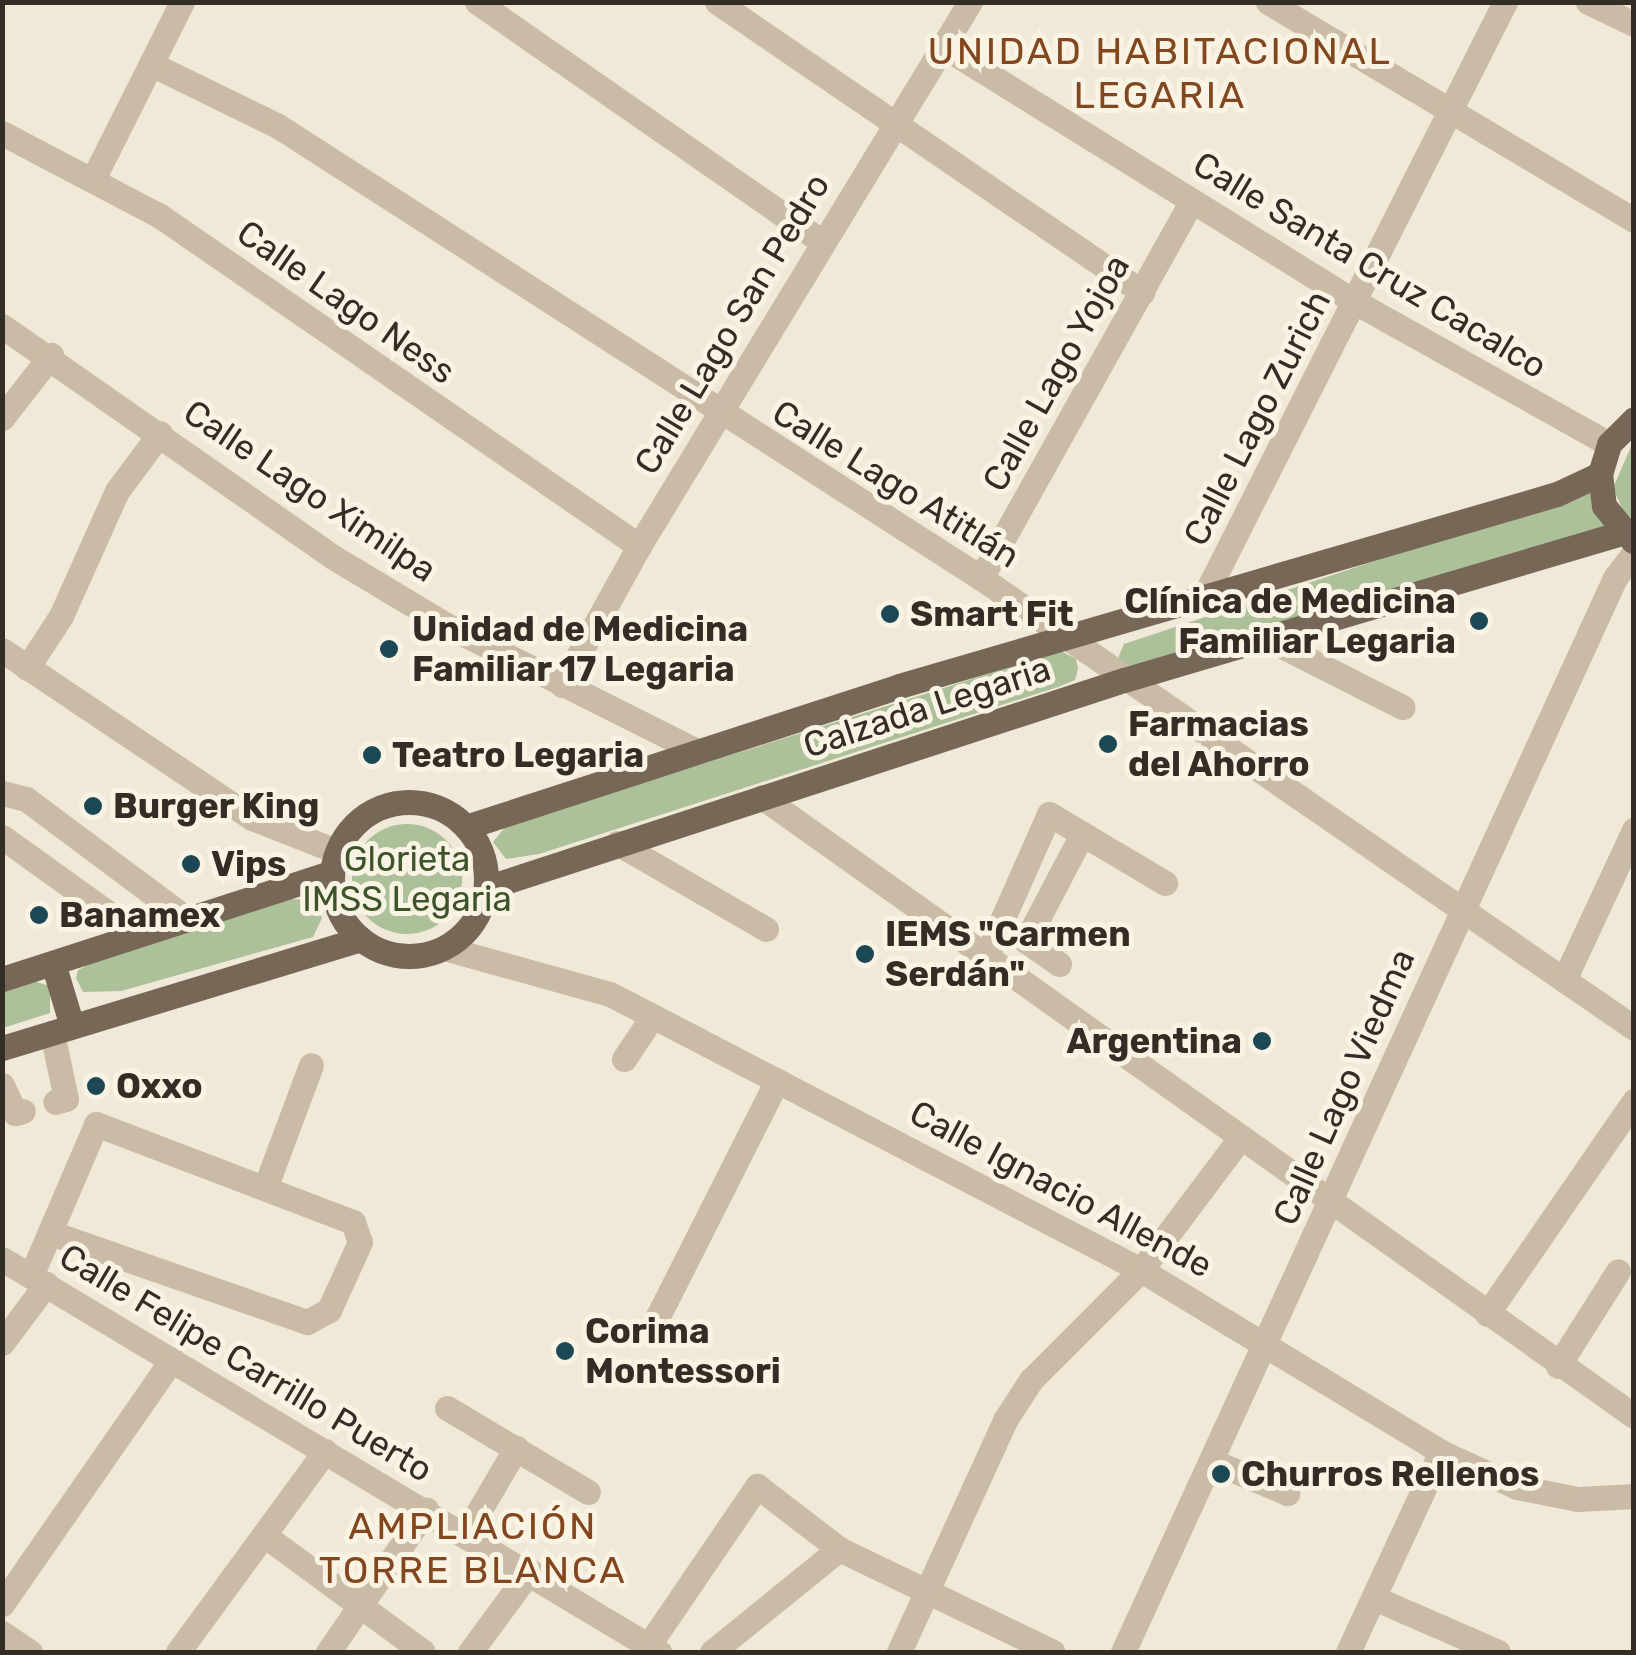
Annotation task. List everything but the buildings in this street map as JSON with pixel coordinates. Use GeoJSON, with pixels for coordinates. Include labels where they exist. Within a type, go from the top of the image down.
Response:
{"type":"FeatureCollection","features":[{"type":"Feature","properties":{"kind":"main road"},"geometry":{"type":"LineString","coordinates":[[1630,543],[1604,506],[1600,474],[1609,444],[1634,420]]}},
{"type":"Feature","properties":{"kind":"main road","name":"Calzada Legaria"},"geometry":{"type":"LineString","coordinates":[[466,827],[1065,636],[1557,494],[1600,474]]}},
{"type":"Feature","properties":{"kind":"main road","name":"Calzada Legaria"},"geometry":{"type":"LineString","coordinates":[[486,888],[617,842],[1124,680],[1266,638],[1630,543]]}},
{"type":"Feature","properties":{"kind":"main road"},"geometry":{"type":"LineString","coordinates":[[2,978],[187,920],[334,862],[364,816],[394,804],[428,804],[466,827],[483,855],[486,888],[480,912],[444,948],[401,956],[361,940],[341,917],[334,862]]}},
{"type":"Feature","properties":{"kind":"main road"},"geometry":{"type":"LineString","coordinates":[[2,1048],[361,940]]}},
{"type":"Feature","properties":{"kind":"main road"},"geometry":{"type":"LineString","coordinates":[[53,963],[62,1029]]}},
{"type":"Feature","properties":{"kind":"street"},"geometry":{"type":"LineString","coordinates":[[94,177],[182,2]]}},
{"type":"Feature","properties":{"kind":"street"},"geometry":{"type":"LineString","coordinates":[[477,2],[822,242]]}},
{"type":"Feature","properties":{"kind":"street"},"geometry":{"type":"LineString","coordinates":[[717,2],[1142,292]]}},
{"type":"Feature","properties":{"kind":"street","name":"Calle Lago San Pedro"},"geometry":{"type":"LineString","coordinates":[[562,685],[639,546],[970,2]]}},
{"type":"Feature","properties":{"kind":"street"},"geometry":{"type":"LineString","coordinates":[[1268,2],[1299,10],[1450,111],[1634,220]]}},
{"type":"Feature","properties":{"kind":"street","name":"Calle Lago Zurich"},"geometry":{"type":"LineString","coordinates":[[1204,597],[1506,2]]}},
{"type":"Feature","properties":{"kind":"street"},"geometry":{"type":"LineString","coordinates":[[1588,2],[1634,24]]}},
{"type":"Feature","properties":{"kind":"street","name":"Calle Santa Cruz Cacalco"},"geometry":{"type":"LineString","coordinates":[[944,47],[1356,302],[1609,444]]}},
{"type":"Feature","properties":{"kind":"street","name":"Calle Lago Atitlán"},"geometry":{"type":"LineString","coordinates":[[151,64],[278,126],[720,414],[982,578],[1124,680],[1634,1028]]}},
{"type":"Feature","properties":{"kind":"street","name":"Calle Lago Ness"},"geometry":{"type":"LineString","coordinates":[[2,134],[94,177],[639,546]]}},
{"type":"Feature","properties":{"kind":"street","name":"Calle Lago Yojoa"},"geometry":{"type":"LineString","coordinates":[[982,578],[1192,202]]}},
{"type":"Feature","properties":{"kind":"street","name":"Calle Lago Ximilpa"},"geometry":{"type":"LineString","coordinates":[[2,326],[51,355],[334,557],[562,685],[696,751]]}},
{"type":"Feature","properties":{"kind":"street"},"geometry":{"type":"LineString","coordinates":[[2,418],[51,355]]}},
{"type":"Feature","properties":{"kind":"street"},"geometry":{"type":"LineString","coordinates":[[27,668],[61,616],[117,491],[160,433]]}},
{"type":"Feature","properties":{"kind":"street","name":"Calle Lago Viedma"},"geometry":{"type":"LineString","coordinates":[[1124,1652],[1630,543]]}},
{"type":"Feature","properties":{"kind":"street"},"geometry":{"type":"LineString","coordinates":[[1266,638],[1402,708]]}},
{"type":"Feature","properties":{"kind":"street"},"geometry":{"type":"LineString","coordinates":[[2,650],[252,818],[334,862]]}},
{"type":"Feature","properties":{"kind":"street"},"geometry":{"type":"LineString","coordinates":[[2,793],[26,798],[187,920]]}},
{"type":"Feature","properties":{"kind":"street"},"geometry":{"type":"LineString","coordinates":[[762,797],[987,954],[1558,1366],[1634,1416]]}},
{"type":"Feature","properties":{"kind":"street"},"geometry":{"type":"LineString","coordinates":[[987,954],[1049,814],[1080,838],[1164,884]]}},
{"type":"Feature","properties":{"kind":"street"},"geometry":{"type":"LineString","coordinates":[[1564,980],[1634,830]]}},
{"type":"Feature","properties":{"kind":"street"},"geometry":{"type":"LineString","coordinates":[[2,837],[139,935]]}},
{"type":"Feature","properties":{"kind":"street"},"geometry":{"type":"LineString","coordinates":[[1060,964],[1026,941],[1080,838]]}},
{"type":"Feature","properties":{"kind":"street"},"geometry":{"type":"LineString","coordinates":[[617,842],[766,928]]}},
{"type":"Feature","properties":{"kind":"street","name":"Calle Ignacio Allende"},"geometry":{"type":"LineString","coordinates":[[444,948],[580,983],[777,1080],[1266,1340],[1441,1452],[1540,1494],[1634,1496]]}},
{"type":"Feature","properties":{"kind":"street"},"geometry":{"type":"LineString","coordinates":[[624,1059],[652,1017]]}},
{"type":"Feature","properties":{"kind":"street"},"geometry":{"type":"LineString","coordinates":[[55,1102],[66,1099],[62,1029]]}},
{"type":"Feature","properties":{"kind":"street"},"geometry":{"type":"LineString","coordinates":[[265,1188],[311,1065]]}},
{"type":"Feature","properties":{"kind":"street"},"geometry":{"type":"LineString","coordinates":[[654,1324],[777,1080]]}},
{"type":"Feature","properties":{"kind":"street"},"geometry":{"type":"LineString","coordinates":[[2,1086],[16,1113],[22,1111]]}},
{"type":"Feature","properties":{"kind":"street"},"geometry":{"type":"LineString","coordinates":[[1487,1314],[1634,1101]]}},
{"type":"Feature","properties":{"kind":"street"},"geometry":{"type":"LineString","coordinates":[[2,1343],[38,1280],[50,1234],[96,1124],[265,1188],[358,1230],[360,1242],[320,1319],[306,1322],[50,1234]]}},
{"type":"Feature","properties":{"kind":"street"},"geometry":{"type":"LineString","coordinates":[[899,1652],[1013,1406],[1140,1270],[1241,1137]]}},
{"type":"Feature","properties":{"kind":"street","name":"Calle Felipe Carrillo Puerto"},"geometry":{"type":"LineString","coordinates":[[2,1259],[653,1649]]}},
{"type":"Feature","properties":{"kind":"street"},"geometry":{"type":"LineString","coordinates":[[1558,1366],[1618,1271]]}},
{"type":"Feature","properties":{"kind":"street"},"geometry":{"type":"LineString","coordinates":[[2,1604],[172,1359]]}},
{"type":"Feature","properties":{"kind":"street"},"geometry":{"type":"LineString","coordinates":[[447,1408],[588,1492]]}},
{"type":"Feature","properties":{"kind":"street"},"geometry":{"type":"LineString","coordinates":[[466,1534],[516,1448]]}},
{"type":"Feature","properties":{"kind":"street"},"geometry":{"type":"LineString","coordinates":[[178,1652],[325,1451]]}},
{"type":"Feature","properties":{"kind":"street"},"geometry":{"type":"LineString","coordinates":[[1348,1652],[1441,1452]]}},
{"type":"Feature","properties":{"kind":"street"},"geometry":{"type":"LineString","coordinates":[[1212,1461],[1287,1493]]}},
{"type":"Feature","properties":{"kind":"street"},"geometry":{"type":"LineString","coordinates":[[653,1649],[757,1486],[838,1549],[1052,1652]]}},
{"type":"Feature","properties":{"kind":"street"},"geometry":{"type":"LineString","coordinates":[[328,1652],[426,1510]]}},
{"type":"Feature","properties":{"kind":"street"},"geometry":{"type":"LineString","coordinates":[[264,1535],[423,1652]]}},
{"type":"Feature","properties":{"kind":"street"},"geometry":{"type":"LineString","coordinates":[[712,1652],[838,1549]]}},
{"type":"Feature","properties":{"kind":"street"},"geometry":{"type":"LineString","coordinates":[[470,1652],[530,1572]]}},
{"type":"Feature","properties":{"kind":"street"},"geometry":{"type":"LineString","coordinates":[[1374,1598],[1498,1652]]}},
{"type":"Feature","properties":{"kind":"street"},"geometry":{"type":"LineString","coordinates":[[2,1633],[30,1652]]}},
{"type":"Feature","properties":{"kind":"green space"},"geometry":{"type":"Polygon","coordinates":[[[1633,442],[1633,533],[1613,488],[1633,442]]]}},
{"type":"Feature","properties":{"kind":"green space"},"geometry":{"type":"Polygon","coordinates":[[[1595,488],[1608,528],[1134,669],[1118,658],[1124,644],[1595,488]]]}},
{"type":"Feature","properties":{"kind":"green space"},"geometry":{"type":"Polygon","coordinates":[[[1061,651],[1076,659],[1078,669],[1075,680],[1058,687],[539,854],[506,859],[493,842],[506,826],[1061,651]]]}},
{"type":"Feature","properties":{"kind":"green space","name":"Glorieta IMSS Legaria"},"geometry":{"type":"Polygon","coordinates":[[[407,824],[428,828],[446,840],[458,858],[462,879],[458,900],[446,918],[428,930],[407,934],[386,930],[368,918],[356,900],[352,879],[356,858],[368,840],[386,828],[407,824]]]}},
{"type":"Feature","properties":{"kind":"green space"},"geometry":{"type":"Polygon","coordinates":[[[288,899],[312,900],[322,918],[313,937],[121,991],[83,992],[76,978],[78,970],[96,961],[288,899]]]}},
{"type":"Feature","properties":{"kind":"green space"},"geometry":{"type":"Polygon","coordinates":[[[27,979],[50,986],[50,1013],[3,1028],[2,987],[27,979]]]}},
{"type":"Feature","properties":{"kind":"place","name":"Smart Fit"},"geometry":{"type":"Point","coordinates":[890,614]}},
{"type":"Feature","properties":{"kind":"place","name":"Clínica de Medicina Familiar Legaria"},"geometry":{"type":"Point","coordinates":[1479,621]}},
{"type":"Feature","properties":{"kind":"place","name":"Unidad de Medicina Familiar 17 Legaria"},"geometry":{"type":"Point","coordinates":[389,649]}},
{"type":"Feature","properties":{"kind":"place","name":"Farmacias del Ahorro"},"geometry":{"type":"Point","coordinates":[1108,744]}},
{"type":"Feature","properties":{"kind":"place","name":"Teatro Legaria"},"geometry":{"type":"Point","coordinates":[372,755]}},
{"type":"Feature","properties":{"kind":"place","name":"Burger King"},"geometry":{"type":"Point","coordinates":[93,806]}},
{"type":"Feature","properties":{"kind":"place","name":"Vips"},"geometry":{"type":"Point","coordinates":[191,864]}},
{"type":"Feature","properties":{"kind":"place","name":"Banamex"},"geometry":{"type":"Point","coordinates":[39,915]}},
{"type":"Feature","properties":{"kind":"place","name":"IEMS \"Carmen Serdán\""},"geometry":{"type":"Point","coordinates":[865,954]}},
{"type":"Feature","properties":{"kind":"place","name":"Argentina"},"geometry":{"type":"Point","coordinates":[1262,1041]}},
{"type":"Feature","properties":{"kind":"place","name":"Oxxo"},"geometry":{"type":"Point","coordinates":[96,1086]}},
{"type":"Feature","properties":{"kind":"place","name":"Corima Montessori"},"geometry":{"type":"Point","coordinates":[565,1351]}},
{"type":"Feature","properties":{"kind":"place","name":"Churros Rellenos"},"geometry":{"type":"Point","coordinates":[1221,1474]}},
{"type":"Feature","properties":{"kind":"district","name":"UNIDAD HABITACIONAL LEGARIA"},"geometry":{"type":"Point","coordinates":[1160,74]}},
{"type":"Feature","properties":{"kind":"district","name":"AMPLIACIÓN TORRE BLANCA"},"geometry":{"type":"Point","coordinates":[473,1549]}}]}
